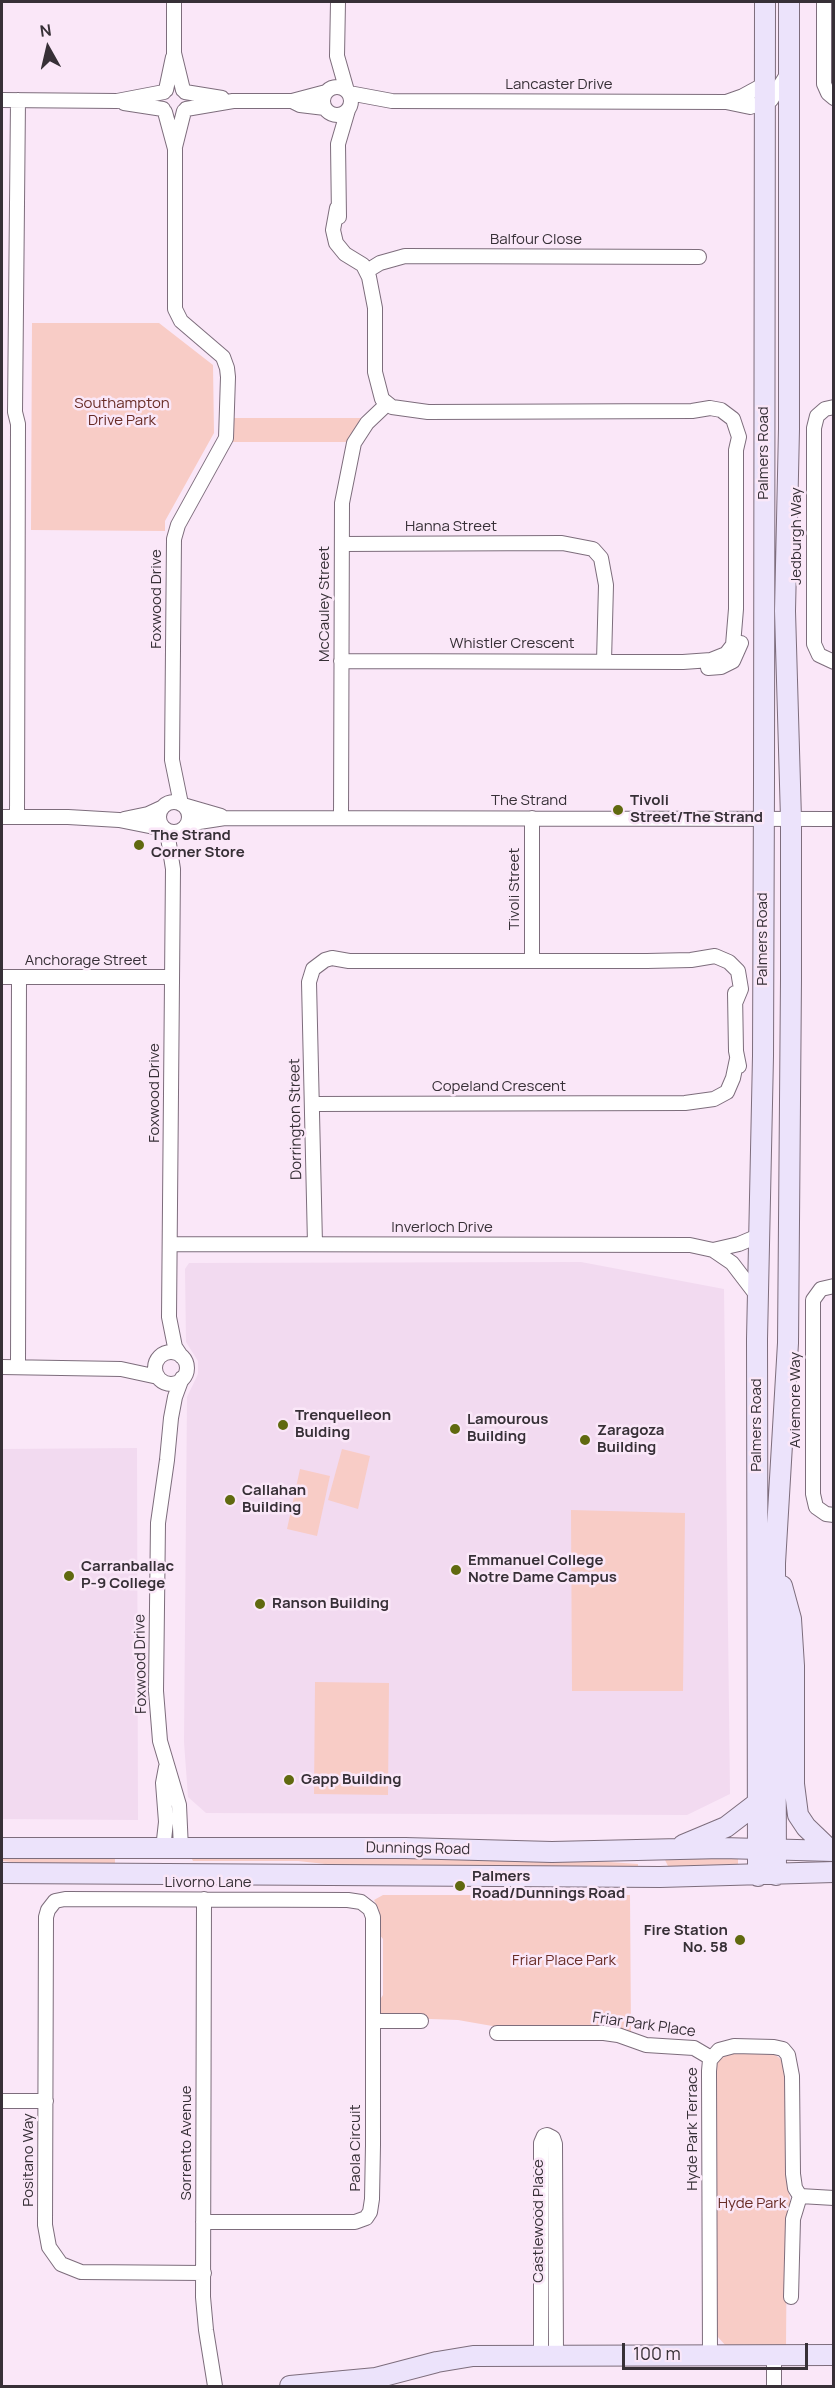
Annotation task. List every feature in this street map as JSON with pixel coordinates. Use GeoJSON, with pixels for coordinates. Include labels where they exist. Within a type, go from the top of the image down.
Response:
{"type":"FeatureCollection","features":[{"type":"Feature","properties":{"kind":"main road","name":"Palmers Road"},"geometry":{"type":"LineString","coordinates":[[765,2],[763,1056],[758,1236],[756,1804],[766,1849]]}},
{"type":"Feature","properties":{"kind":"main road","name":"Palmers Road"},"geometry":{"type":"LineString","coordinates":[[767,1875],[775,1563],[788,1343],[791,819],[785,611],[789,417],[789,2]]}},
{"type":"Feature","properties":{"kind":"main road"},"geometry":{"type":"LineString","coordinates":[[775,1563],[791,1619],[794,1666],[794,1784],[798,1815],[806,1827],[832,1851]]}},
{"type":"Feature","properties":{"kind":"main road"},"geometry":{"type":"LineString","coordinates":[[675,1849],[726,1827],[756,1804]]}},
{"type":"Feature","properties":{"kind":"main road","name":"Dunnings Road"},"geometry":{"type":"LineString","coordinates":[[2,1848],[405,1848],[552,1852],[675,1849],[832,1851]]}},
{"type":"Feature","properties":{"kind":"main road"},"geometry":{"type":"LineString","coordinates":[[170,1873],[172,1849]]}},
{"type":"Feature","properties":{"kind":"main road"},"geometry":{"type":"LineString","coordinates":[[605,1850],[619,1859],[654,1863],[660,1877]]}},
{"type":"Feature","properties":{"kind":"main road","name":"Dunnings Road"},"geometry":{"type":"LineString","coordinates":[[2,1873],[660,1877],[834,1872]]}},
{"type":"Feature","properties":{"kind":"main road"},"geometry":{"type":"LineString","coordinates":[[290,2386],[384,2381],[437,2362],[473,2356],[834,2355]]}},
{"type":"Feature","properties":{"kind":"street"},"geometry":{"type":"LineString","coordinates":[[164,111],[160,102],[174,53],[174,2]]}},
{"type":"Feature","properties":{"kind":"street"},"geometry":{"type":"LineString","coordinates":[[338,2],[337,57],[323,101],[333,123],[338,144],[337,208],[333,230],[336,243],[345,254],[371,268],[375,308],[375,372],[372,391],[374,399],[384,406]]}},
{"type":"Feature","properties":{"kind":"street"},"geometry":{"type":"LineString","coordinates":[[827,7],[824,84],[828,93],[834,98]]}},
{"type":"Feature","properties":{"kind":"street"},"geometry":{"type":"LineString","coordinates":[[174,53],[188,101],[185,110]]}},
{"type":"Feature","properties":{"kind":"street"},"geometry":{"type":"LineString","coordinates":[[337,57],[351,99],[338,144]]}},
{"type":"Feature","properties":{"kind":"street"},"geometry":{"type":"LineString","coordinates":[[765,93],[775,96],[789,71]]}},
{"type":"Feature","properties":{"kind":"street"},"geometry":{"type":"LineString","coordinates":[[2,100],[117,101],[176,87],[184,91],[233,101]]}},
{"type":"Feature","properties":{"kind":"street"},"geometry":{"type":"LineString","coordinates":[[117,101],[175,115],[185,110],[233,101],[292,101],[336,87],[348,92]]}},
{"type":"Feature","properties":{"kind":"street","name":"Lancaster Drive"},"geometry":{"type":"LineString","coordinates":[[348,92],[392,101]]}},
{"type":"Feature","properties":{"kind":"street","name":"Lancaster Drive"},"geometry":{"type":"LineString","coordinates":[[349,109],[392,101],[726,102],[750,106],[765,93]]}},
{"type":"Feature","properties":{"kind":"street"},"geometry":{"type":"LineString","coordinates":[[17,817],[18,424],[8,412],[18,100]]}},
{"type":"Feature","properties":{"kind":"street"},"geometry":{"type":"LineString","coordinates":[[292,101],[300,105],[326,109],[330,114],[339,115],[349,109]]}},
{"type":"Feature","properties":{"kind":"street","name":"Foxwood Drive"},"geometry":{"type":"LineString","coordinates":[[162,807],[172,760],[174,539],[178,525],[224,443],[228,423],[226,362],[217,350],[180,321],[175,309],[175,149],[185,110]]}},
{"type":"Feature","properties":{"kind":"street","name":"Foxwood Drive"},"geometry":{"type":"LineString","coordinates":[[164,111],[175,149]]}},
{"type":"Feature","properties":{"kind":"street","name":"Balfour Close"},"geometry":{"type":"LineString","coordinates":[[371,268],[405,256],[699,257]]}},
{"type":"Feature","properties":{"kind":"street","name":"Whistler Crescent"},"geometry":{"type":"LineString","coordinates":[[341,661],[683,662],[714,669],[733,661],[742,641],[736,609],[736,450],[727,422],[717,416],[692,411],[428,412],[397,416],[384,406]]}},
{"type":"Feature","properties":{"kind":"street","name":"McCauley Street"},"geometry":{"type":"LineString","coordinates":[[341,818],[342,503],[352,451],[358,435],[384,406]]}},
{"type":"Feature","properties":{"kind":"street","name":"Jedburgh Way"},"geometry":{"type":"LineString","coordinates":[[827,410],[815,419],[814,429],[814,637],[815,648],[828,660]]}},
{"type":"Feature","properties":{"kind":"street","name":"Hanna Street"},"geometry":{"type":"LineString","coordinates":[[342,544],[561,543],[584,539],[599,544],[610,559],[610,573],[606,585],[604,661]]}},
{"type":"Feature","properties":{"kind":"street","name":"Foxwood Drive"},"geometry":{"type":"LineString","coordinates":[[172,760],[182,804]]}},
{"type":"Feature","properties":{"kind":"street"},"geometry":{"type":"LineString","coordinates":[[2,817],[75,817],[119,820],[176,832],[184,828],[189,814],[182,804],[173,802],[148,814],[119,820]]}},
{"type":"Feature","properties":{"kind":"street","name":"The Strand"},"geometry":{"type":"LineString","coordinates":[[182,804],[225,818]]}},
{"type":"Feature","properties":{"kind":"street"},"geometry":{"type":"LineString","coordinates":[[162,807],[158,818],[165,830]]}},
{"type":"Feature","properties":{"kind":"street","name":"The Strand"},"geometry":{"type":"LineString","coordinates":[[184,828],[199,822],[225,818],[834,819]]}},
{"type":"Feature","properties":{"kind":"street","name":"Tivoli Street"},"geometry":{"type":"LineString","coordinates":[[532,818],[532,960]]}},
{"type":"Feature","properties":{"kind":"street","name":"Foxwood Drive"},"geometry":{"type":"LineString","coordinates":[[173,869],[184,828]]}},
{"type":"Feature","properties":{"kind":"street","name":"Foxwood Drive"},"geometry":{"type":"LineString","coordinates":[[165,830],[173,869],[171,1244],[169,1317],[155,1370],[167,1398],[171,1418]]}},
{"type":"Feature","properties":{"kind":"street","name":"Copeland Crescent"},"geometry":{"type":"LineString","coordinates":[[313,1104],[685,1102],[714,1099],[727,1092],[734,1078],[737,1059],[736,1001],[731,976],[723,967],[691,960],[349,961],[332,958],[321,967]]}},
{"type":"Feature","properties":{"kind":"street","name":"Dorrington Street"},"geometry":{"type":"LineString","coordinates":[[315,1244],[310,975],[321,967]]}},
{"type":"Feature","properties":{"kind":"street","name":"Anchorage Street"},"geometry":{"type":"LineString","coordinates":[[2,977],[171,977]]}},
{"type":"Feature","properties":{"kind":"street"},"geometry":{"type":"LineString","coordinates":[[18,1367],[20,977]]}},
{"type":"Feature","properties":{"kind":"street","name":"Inverloch Drive"},"geometry":{"type":"LineString","coordinates":[[713,1250],[739,1244],[758,1236]]}},
{"type":"Feature","properties":{"kind":"street","name":"Inverloch Drive"},"geometry":{"type":"LineString","coordinates":[[171,1244],[690,1245],[713,1250],[732,1263],[758,1297]]}},
{"type":"Feature","properties":{"kind":"street","name":"Aviemore Way"},"geometry":{"type":"LineString","coordinates":[[834,1286],[821,1289],[813,1300],[813,1494],[816,1507],[826,1514],[834,1515]]}},
{"type":"Feature","properties":{"kind":"street","name":"Foxwood Drive"},"geometry":{"type":"LineString","coordinates":[[169,1317],[175,1347],[186,1366],[176,1392],[171,1418],[158,1523],[157,1550],[156,1705],[166,1765],[164,1783],[166,1822],[172,1849]]}},
{"type":"Feature","properties":{"kind":"street"},"geometry":{"type":"LineString","coordinates":[[121,1369],[159,1358],[169,1352],[181,1356]]}},
{"type":"Feature","properties":{"kind":"street"},"geometry":{"type":"LineString","coordinates":[[2,1367],[121,1369],[171,1383],[182,1378]]}},
{"type":"Feature","properties":{"kind":"street","name":"Livorno Lane"},"geometry":{"type":"LineString","coordinates":[[50,1907],[55,1901],[65,1899],[204,1899],[348,1900],[361,1902],[368,1907]]}},
{"type":"Feature","properties":{"kind":"street","name":"Sorrento Avenue"},"geometry":{"type":"LineString","coordinates":[[204,1899],[204,2319],[215,2386]]}},
{"type":"Feature","properties":{"kind":"street","name":"Positano Way"},"geometry":{"type":"LineString","coordinates":[[50,1907],[46,1917],[46,2235],[56,2259],[67,2268],[81,2272],[204,2273]]}},
{"type":"Feature","properties":{"kind":"street","name":"Paola Circuit"},"geometry":{"type":"LineString","coordinates":[[203,2222],[355,2222],[366,2218],[370,2212],[372,2199],[373,1917],[368,1907]]}},
{"type":"Feature","properties":{"kind":"street"},"geometry":{"type":"LineString","coordinates":[[373,2021],[421,2021]]}},
{"type":"Feature","properties":{"kind":"street","name":"Friar Park Place"},"geometry":{"type":"LineString","coordinates":[[497,2033],[604,2033],[625,2037],[646,2045],[694,2048],[711,2058]]}},
{"type":"Feature","properties":{"kind":"street","name":"Hyde Park Terrace"},"geometry":{"type":"LineString","coordinates":[[710,2356],[709,2072],[711,2058],[719,2050],[734,2046],[779,2048],[788,2055],[792,2068],[793,2174],[795,2188],[801,2196]]}},
{"type":"Feature","properties":{"kind":"street"},"geometry":{"type":"LineString","coordinates":[[2,2101],[46,2101]]}},
{"type":"Feature","properties":{"kind":"street","name":"Castlewood Place"},"geometry":{"type":"LineString","coordinates":[[547,2135],[553,2138],[555,2144],[549,2356],[541,2144],[544,2136],[547,2135]]}},
{"type":"Feature","properties":{"kind":"street"},"geometry":{"type":"LineString","coordinates":[[791,2297],[793,2219],[801,2196],[834,2198]]}},
{"type":"Feature","properties":{"kind":"street"},"geometry":{"type":"LineString","coordinates":[[774,2355],[774,2386]]}},
{"type":"Feature","properties":{"kind":"shaded area","name":"Emmanuel College Notre Dame Campus"},"geometry":{"type":"Polygon","coordinates":[[[581,1262],[724,1289],[730,1794],[687,1815],[206,1813],[188,1797],[184,1742],[187,1397],[198,1374],[198,1361],[186,1342],[185,1269],[189,1263],[581,1262]]]}},
{"type":"Feature","properties":{"kind":"shaded area","name":"Carranballac P-9 College"},"geometry":{"type":"Polygon","coordinates":[[[137,1448],[138,1820],[2,1819],[2,1449],[137,1448]]]}},
{"type":"Feature","properties":{"kind":"green space","name":"Southampton Drive Park"},"geometry":{"type":"Polygon","coordinates":[[[32,323],[159,323],[213,365],[214,433],[165,521],[165,531],[31,530],[32,323]]]}},
{"type":"Feature","properties":{"kind":"green space"},"geometry":{"type":"Polygon","coordinates":[[[233,418],[366,418],[350,442],[231,442],[234,435],[233,418]]]}},
{"type":"Feature","properties":{"kind":"green space"},"geometry":{"type":"Polygon","coordinates":[[[342,1449],[370,1456],[358,1509],[328,1500],[342,1449]]]}},
{"type":"Feature","properties":{"kind":"green space"},"geometry":{"type":"Polygon","coordinates":[[[300,1469],[330,1476],[317,1536],[287,1529],[300,1469]]]}},
{"type":"Feature","properties":{"kind":"green space"},"geometry":{"type":"Polygon","coordinates":[[[571,1510],[685,1513],[683,1691],[572,1691],[571,1510]]]}},
{"type":"Feature","properties":{"kind":"green space"},"geometry":{"type":"Polygon","coordinates":[[[315,1682],[389,1683],[388,1795],[314,1794],[315,1682]]]}},
{"type":"Feature","properties":{"kind":"green space"},"geometry":{"type":"Polygon","coordinates":[[[2,1856],[115,1856],[115,1868],[61,1867],[2,1861],[2,1856]]]}},
{"type":"Feature","properties":{"kind":"green space"},"geometry":{"type":"Polygon","coordinates":[[[191,1857],[551,1858],[638,1864],[638,1870],[361,1868],[298,1861],[193,1861],[191,1857]]]}},
{"type":"Feature","properties":{"kind":"green space"},"geometry":{"type":"Polygon","coordinates":[[[738,1857],[738,1867],[670,1870],[664,1858],[738,1857]]]}},
{"type":"Feature","properties":{"kind":"green space","name":"Friar Place Park"},"geometry":{"type":"Polygon","coordinates":[[[383,1895],[630,1895],[631,2034],[498,2027],[458,2020],[405,2018],[401,2014],[392,2014],[388,2018],[379,2016],[379,2001],[383,1995],[383,1939],[379,1934],[379,1910],[374,1900],[383,1895]]]}},
{"type":"Feature","properties":{"kind":"green space","name":"Hyde Park"},"geometry":{"type":"Polygon","coordinates":[[[736,2052],[774,2054],[782,2060],[787,2074],[787,2184],[791,2204],[787,2222],[786,2346],[726,2346],[717,2336],[714,2072],[717,2062],[722,2057],[736,2052]]]}},
{"type":"Feature","properties":{"kind":"place","name":"Tivoli Street/The Strand"},"geometry":{"type":"Point","coordinates":[618,810]}},
{"type":"Feature","properties":{"kind":"place","name":"The Strand Corner Store"},"geometry":{"type":"Point","coordinates":[139,845]}},
{"type":"Feature","properties":{"kind":"place","name":"Trenquelleon Bulding"},"geometry":{"type":"Point","coordinates":[283,1425]}},
{"type":"Feature","properties":{"kind":"place","name":"Lamourous Building"},"geometry":{"type":"Point","coordinates":[455,1429]}},
{"type":"Feature","properties":{"kind":"place","name":"Zaragoza Building"},"geometry":{"type":"Point","coordinates":[585,1440]}},
{"type":"Feature","properties":{"kind":"place","name":"Callahan Building"},"geometry":{"type":"Point","coordinates":[230,1500]}},
{"type":"Feature","properties":{"kind":"place","name":"Emmanuel College Notre Dame Campus"},"geometry":{"type":"Point","coordinates":[456,1570]}},
{"type":"Feature","properties":{"kind":"place","name":"Carranballac P-9 College"},"geometry":{"type":"Point","coordinates":[69,1576]}},
{"type":"Feature","properties":{"kind":"place","name":"Ranson Building"},"geometry":{"type":"Point","coordinates":[260,1604]}},
{"type":"Feature","properties":{"kind":"place","name":"Gapp Building"},"geometry":{"type":"Point","coordinates":[289,1780]}},
{"type":"Feature","properties":{"kind":"place","name":"Palmers Road/Dunnings Road"},"geometry":{"type":"Point","coordinates":[460,1886]}},
{"type":"Feature","properties":{"kind":"place","name":"Fire Station No. 58"},"geometry":{"type":"Point","coordinates":[740,1940]}}]}
